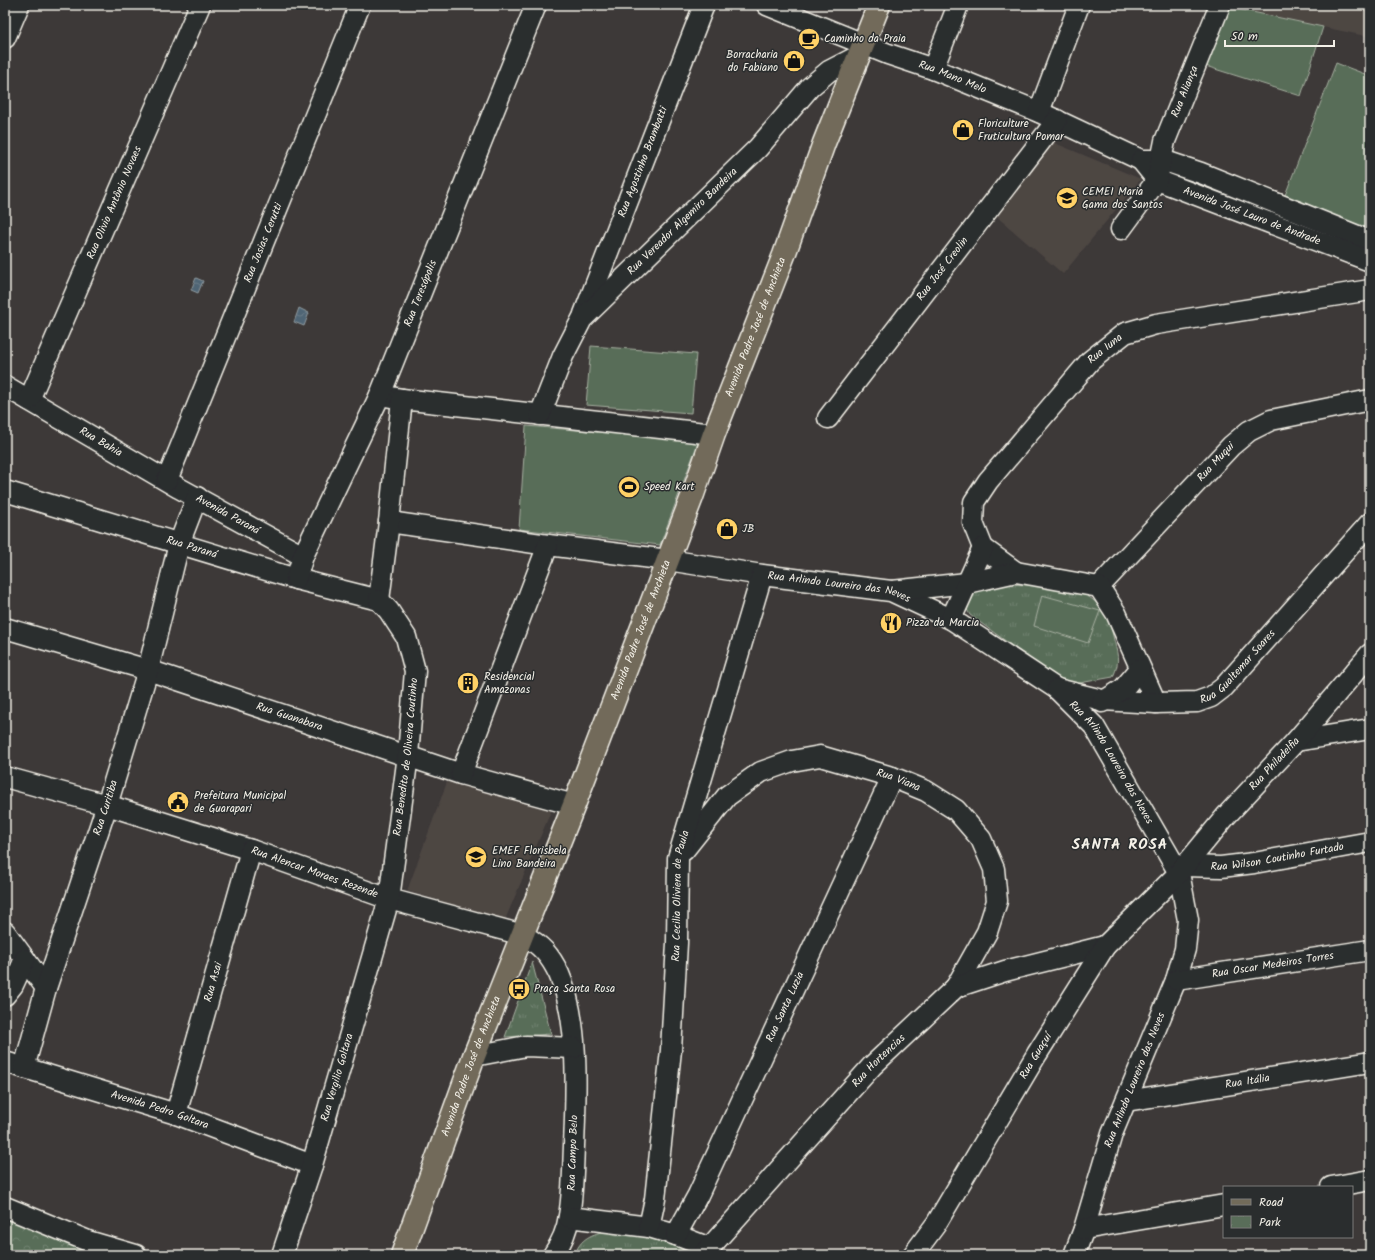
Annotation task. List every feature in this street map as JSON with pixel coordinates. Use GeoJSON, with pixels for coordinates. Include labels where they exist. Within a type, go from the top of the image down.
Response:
{"type":"FeatureCollection","features":[{"type":"Feature","properties":{"kind":"main road","name":"Avenida Padre José de Anchieta"},"geometry":{"type":"LineString","coordinates":[[402,1255],[474,1056],[574,805],[668,560],[714,434],[784,254],[824,143],[879,5]]}},
{"type":"Feature","properties":{"kind":"street"},"geometry":{"type":"LineString","coordinates":[[5,38],[19,5]]}},
{"type":"Feature","properties":{"kind":"street","name":"Rua Olivio Antônio Novaes"},"geometry":{"type":"LineString","coordinates":[[29,400],[200,5]]}},
{"type":"Feature","properties":{"kind":"street","name":"Rua Josias Cerutti"},"geometry":{"type":"LineString","coordinates":[[167,480],[360,5]]}},
{"type":"Feature","properties":{"kind":"street","name":"Rua Teresópolis"},"geometry":{"type":"LineString","coordinates":[[296,579],[303,556],[380,395],[536,5]]}},
{"type":"Feature","properties":{"kind":"street","name":"Rua Agostinho Brambatti"},"geometry":{"type":"LineString","coordinates":[[582,319],[704,5]]}},
{"type":"Feature","properties":{"kind":"street","name":"Rua Mano Melo"},"geometry":{"type":"LineString","coordinates":[[767,5],[861,47],[934,69],[1048,116]]}},
{"type":"Feature","properties":{"kind":"street"},"geometry":{"type":"LineString","coordinates":[[934,69],[958,5]]}},
{"type":"Feature","properties":{"kind":"street","name":"Rua José Creolin"},"geometry":{"type":"LineString","coordinates":[[828,418],[1048,116],[1079,5]]}},
{"type":"Feature","properties":{"kind":"street","name":"Rua Aliança"},"geometry":{"type":"LineString","coordinates":[[1157,180],[1165,141],[1220,5]]}},
{"type":"Feature","properties":{"kind":"street","name":"Rua Vereador Algemiro Bandeira"},"geometry":{"type":"LineString","coordinates":[[540,415],[563,356],[582,319],[758,148],[810,88],[829,71],[840,66],[861,47]]}},
{"type":"Feature","properties":{"kind":"street","name":"Avenida José Lauro de Andrade"},"geometry":{"type":"LineString","coordinates":[[1048,116],[1141,160],[1162,160],[1201,173],[1370,241]]}},
{"type":"Feature","properties":{"kind":"street","name":"Avenida José Lauro de Andrade"},"geometry":{"type":"LineString","coordinates":[[1141,160],[1157,180],[1370,262]]}},
{"type":"Feature","properties":{"kind":"street"},"geometry":{"type":"LineString","coordinates":[[1122,229],[1157,180]]}},
{"type":"Feature","properties":{"kind":"street","name":"Rua Iuna"},"geometry":{"type":"LineString","coordinates":[[983,548],[973,523],[974,502],[988,481],[1090,360],[1125,333],[1156,324],[1370,290]]}},
{"type":"Feature","properties":{"kind":"street","name":"Rua Bahia"},"geometry":{"type":"LineString","coordinates":[[5,386],[197,497]]}},
{"type":"Feature","properties":{"kind":"street"},"geometry":{"type":"LineString","coordinates":[[380,395],[402,399],[714,434]]}},
{"type":"Feature","properties":{"kind":"street"},"geometry":{"type":"LineString","coordinates":[[379,600],[402,399]]}},
{"type":"Feature","properties":{"kind":"street","name":"Rua Muqui"},"geometry":{"type":"LineString","coordinates":[[1099,587],[1231,446],[1249,431],[1271,420],[1370,400]]}},
{"type":"Feature","properties":{"kind":"street","name":"Rua Paraná"},"geometry":{"type":"LineString","coordinates":[[5,491],[296,579],[379,600]]}},
{"type":"Feature","properties":{"kind":"street","name":"Avenida Paraná"},"geometry":{"type":"LineString","coordinates":[[179,544],[197,497],[303,556]]}},
{"type":"Feature","properties":{"kind":"street","name":"Rua Arlindo Loureiro das Neves"},"geometry":{"type":"LineString","coordinates":[[389,522],[891,592],[951,619],[1057,689],[1094,726],[1181,870],[1188,920],[1185,949],[1176,980],[1112,1134],[1084,1229],[1074,1255]]}},
{"type":"Feature","properties":{"kind":"street","name":"Rua Gualtemar Soares"},"geometry":{"type":"LineString","coordinates":[[1057,689],[1102,700],[1156,703],[1196,702],[1211,697],[1224,687],[1370,523]]}},
{"type":"Feature","properties":{"kind":"street","name":"Rua Curitiba"},"geometry":{"type":"LineString","coordinates":[[24,1068],[46,988],[107,805],[148,670],[179,544]]}},
{"type":"Feature","properties":{"kind":"street"},"geometry":{"type":"LineString","coordinates":[[461,774],[548,545]]}},
{"type":"Feature","properties":{"kind":"street"},"geometry":{"type":"LineString","coordinates":[[951,619],[983,548],[1016,572]]}},
{"type":"Feature","properties":{"kind":"street"},"geometry":{"type":"LineString","coordinates":[[891,592],[967,583],[1016,572],[1099,587],[1116,613],[1156,703]]}},
{"type":"Feature","properties":{"kind":"street","name":"Rua Cecilia Oliviera de Paula"},"geometry":{"type":"LineString","coordinates":[[649,1227],[655,1199],[670,1050],[677,943],[678,858],[762,575]]}},
{"type":"Feature","properties":{"kind":"street","name":"Rua Benedito de Oliveira Coutinho"},"geometry":{"type":"LineString","coordinates":[[379,600],[390,611],[406,637],[412,654],[415,672],[408,755],[389,899]]}},
{"type":"Feature","properties":{"kind":"street","name":"Rua Guanabara"},"geometry":{"type":"LineString","coordinates":[[5,628],[148,670],[408,755],[461,774],[574,805]]}},
{"type":"Feature","properties":{"kind":"street","name":"Rua Philadelfia"},"geometry":{"type":"LineString","coordinates":[[1181,870],[1226,816],[1296,741],[1370,654]]}},
{"type":"Feature","properties":{"kind":"street"},"geometry":{"type":"LineString","coordinates":[[1094,726],[1096,714],[1102,700],[1123,689],[1140,669]]}},
{"type":"Feature","properties":{"kind":"street"},"geometry":{"type":"LineString","coordinates":[[1296,741],[1370,729]]}},
{"type":"Feature","properties":{"kind":"street","name":"Rua Viana"},"geometry":{"type":"LineString","coordinates":[[678,858],[727,796],[761,772],[792,761],[820,756],[892,777],[926,791],[956,810],[981,839],[994,869],[997,901],[986,932],[956,987]]}},
{"type":"Feature","properties":{"kind":"street","name":"Rua Alencar Moraes Rezende"},"geometry":{"type":"LineString","coordinates":[[5,777],[107,805],[251,850],[389,899],[523,935]]}},
{"type":"Feature","properties":{"kind":"street","name":"Rua Santa Luzia"},"geometry":{"type":"LineString","coordinates":[[676,1235],[698,1195],[892,777]]}},
{"type":"Feature","properties":{"kind":"street","name":"Rua Wilson Coutinho Furtado"},"geometry":{"type":"LineString","coordinates":[[1181,870],[1254,863],[1370,842]]}},
{"type":"Feature","properties":{"kind":"street","name":"Rua Asai"},"geometry":{"type":"LineString","coordinates":[[176,1114],[251,850]]}},
{"type":"Feature","properties":{"kind":"street","name":"Rua Guaçuí"},"geometry":{"type":"LineString","coordinates":[[913,1255],[936,1224],[1037,1054],[1105,946],[1181,870]]}},
{"type":"Feature","properties":{"kind":"street","name":"Rua Vergilio Goltara"},"geometry":{"type":"LineString","coordinates":[[282,1255],[312,1165],[389,899]]}},
{"type":"Feature","properties":{"kind":"street"},"geometry":{"type":"LineString","coordinates":[[5,932],[46,988]]}},
{"type":"Feature","properties":{"kind":"street","name":"Rua Campo Belo"},"geometry":{"type":"LineString","coordinates":[[523,935],[538,943],[549,956],[559,975],[568,1003],[574,1048],[575,1128],[572,1187],[569,1217],[559,1252]]}},
{"type":"Feature","properties":{"kind":"street","name":"Rua Hortencias"},"geometry":{"type":"LineString","coordinates":[[708,1253],[872,1066],[956,987],[1005,971],[1105,946]]}},
{"type":"Feature","properties":{"kind":"street","name":"Rua Oscar Medeiros Torres"},"geometry":{"type":"LineString","coordinates":[[1176,980],[1370,950]]}},
{"type":"Feature","properties":{"kind":"street"},"geometry":{"type":"LineString","coordinates":[[5,995],[13,985],[25,959]]}},
{"type":"Feature","properties":{"kind":"street"},"geometry":{"type":"LineString","coordinates":[[474,1056],[526,1046],[574,1048]]}},
{"type":"Feature","properties":{"kind":"street","name":"Avenida Pedro Goltara"},"geometry":{"type":"LineString","coordinates":[[5,1062],[176,1114],[312,1165]]}},
{"type":"Feature","properties":{"kind":"street","name":"Rua Itália"},"geometry":{"type":"LineString","coordinates":[[1126,1101],[1370,1062]]}},
{"type":"Feature","properties":{"kind":"street"},"geometry":{"type":"LineString","coordinates":[[1337,1186],[1370,1180]]}},
{"type":"Feature","properties":{"kind":"street"},"geometry":{"type":"LineString","coordinates":[[1084,1229],[1223,1205]]}},
{"type":"Feature","properties":{"kind":"street"},"geometry":{"type":"LineString","coordinates":[[5,1207],[88,1241],[136,1255]]}},
{"type":"Feature","properties":{"kind":"street"},"geometry":{"type":"LineString","coordinates":[[569,1217],[649,1227],[676,1235],[708,1253]]}},
{"type":"Feature","properties":{"kind":"shaded area"},"geometry":{"type":"Polygon","coordinates":[[[1225,5],[1370,5],[1370,37],[1224,6],[1225,5]]]}},
{"type":"Feature","properties":{"kind":"shaded area","name":"CEMEI Maria Gama dos Santos"},"geometry":{"type":"Polygon","coordinates":[[[1050,141],[1141,179],[1063,274],[996,216],[1050,141]]]}},
{"type":"Feature","properties":{"kind":"shaded area","name":"EMEF Florisbela Lino Bandeira"},"geometry":{"type":"Polygon","coordinates":[[[447,782],[552,809],[505,920],[407,891],[447,782]]]}},
{"type":"Feature","properties":{"kind":"green space"},"geometry":{"type":"Polygon","coordinates":[[[1224,6],[1323,27],[1301,96],[1199,64],[1224,6]]]}},
{"type":"Feature","properties":{"kind":"green space"},"geometry":{"type":"Polygon","coordinates":[[[1336,63],[1370,76],[1370,236],[1282,203],[1336,63]]]}},
{"type":"Feature","properties":{"kind":"green space"},"geometry":{"type":"Polygon","coordinates":[[[591,346],[696,354],[691,413],[586,405],[591,346]]]}},
{"type":"Feature","properties":{"kind":"green space","name":"Speed Kart"},"geometry":{"type":"Polygon","coordinates":[[[526,426],[699,440],[660,545],[519,529],[526,426]]]}},
{"type":"Feature","properties":{"kind":"green space"},"geometry":{"type":"Polygon","coordinates":[[[1006,584],[1040,585],[1072,590],[1086,595],[1098,604],[1107,618],[1117,652],[1118,661],[1113,677],[1074,684],[1055,677],[970,615],[964,604],[973,592],[1006,584]]]}},
{"type":"Feature","properties":{"kind":"green space"},"geometry":{"type":"Polygon","coordinates":[[[1042,595],[1100,611],[1088,643],[1034,626],[1042,595]]]}},
{"type":"Feature","properties":{"kind":"green space"},"geometry":{"type":"Polygon","coordinates":[[[532,962],[551,1034],[505,1037],[532,962]]]}},
{"type":"Feature","properties":{"kind":"green space"},"geometry":{"type":"Polygon","coordinates":[[[5,1220],[91,1241],[108,1255],[5,1255],[5,1220]]]}},
{"type":"Feature","properties":{"kind":"green space"},"geometry":{"type":"Polygon","coordinates":[[[607,1231],[663,1239],[681,1246],[684,1255],[575,1255],[577,1249],[587,1238],[597,1233],[607,1231]]]}},
{"type":"Feature","properties":{"kind":"water"},"geometry":{"type":"Polygon","coordinates":[[[196,278],[203,281],[198,293],[191,290],[196,278]]]}},
{"type":"Feature","properties":{"kind":"water"},"geometry":{"type":"Polygon","coordinates":[[[299,308],[309,313],[304,326],[294,322],[299,308]]]}},
{"type":"Feature","properties":{"kind":"place","name":"Caminho da Praia"},"geometry":{"type":"Point","coordinates":[809,39]}},
{"type":"Feature","properties":{"kind":"place","name":"Borracharia do Fabiano"},"geometry":{"type":"Point","coordinates":[794,61]}},
{"type":"Feature","properties":{"kind":"place","name":"Floriculture Fruticultura Pomar"},"geometry":{"type":"Point","coordinates":[963,130]}},
{"type":"Feature","properties":{"kind":"place","name":"CEMEI Maria Gama dos Santos"},"geometry":{"type":"Point","coordinates":[1067,198]}},
{"type":"Feature","properties":{"kind":"place","name":"Speed Kart"},"geometry":{"type":"Point","coordinates":[629,487]}},
{"type":"Feature","properties":{"kind":"place","name":"JB"},"geometry":{"type":"Point","coordinates":[727,529]}},
{"type":"Feature","properties":{"kind":"place","name":"Pizza da Marcia"},"geometry":{"type":"Point","coordinates":[891,623]}},
{"type":"Feature","properties":{"kind":"place","name":"Residencial Amazonas"},"geometry":{"type":"Point","coordinates":[468,683]}},
{"type":"Feature","properties":{"kind":"place","name":"Prefeitura Municipal de Guarapari"},"geometry":{"type":"Point","coordinates":[178,802]}},
{"type":"Feature","properties":{"kind":"place","name":"EMEF Florisbela Lino Bandeira"},"geometry":{"type":"Point","coordinates":[476,857]}},
{"type":"Feature","properties":{"kind":"place","name":"Praça Santa Rosa"},"geometry":{"type":"Point","coordinates":[519,989]}},
{"type":"Feature","properties":{"kind":"district","name":"SANTA ROSA"},"geometry":{"type":"Point","coordinates":[1120,845]}}]}
